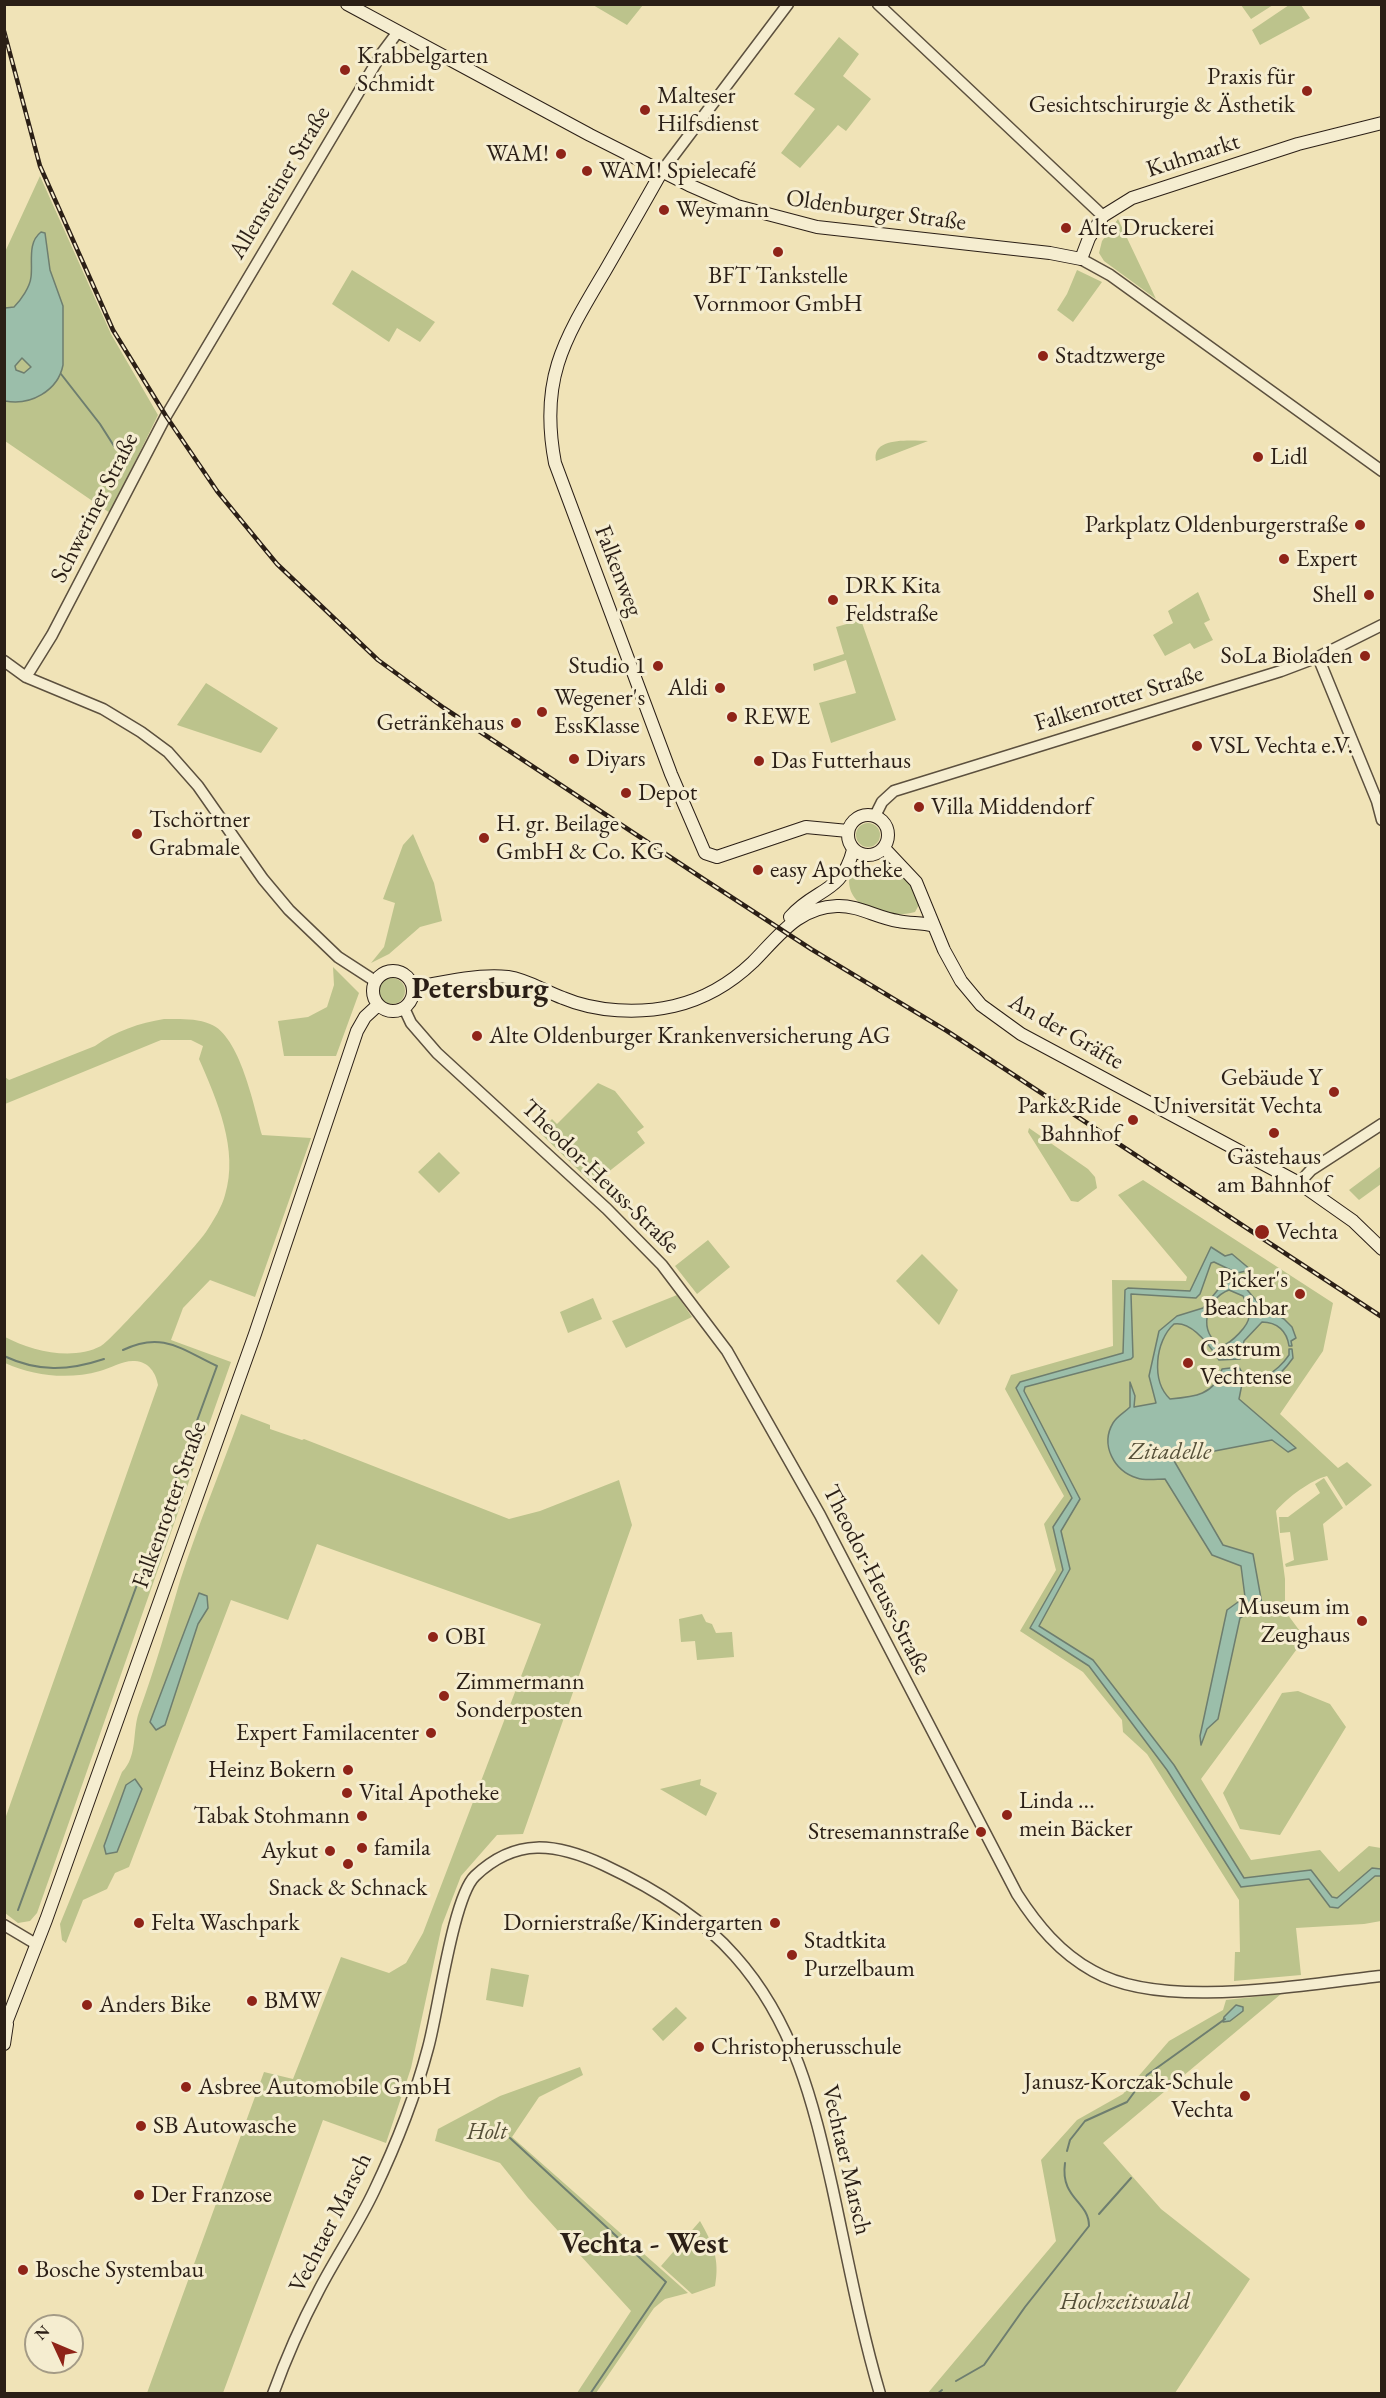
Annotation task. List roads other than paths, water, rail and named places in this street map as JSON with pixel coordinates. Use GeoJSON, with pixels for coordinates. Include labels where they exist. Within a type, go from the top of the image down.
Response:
{"type":"FeatureCollection","features":[{"type":"Feature","properties":{"kind":"main road","name":"Oldenburger Straße"},"geometry":{"type":"LineString","coordinates":[[347,4],[397,33],[718,199],[794,223],[976,247],[1050,253],[1081,260]]}},
{"type":"Feature","properties":{"kind":"main road","name":"Kuhmarkt"},"geometry":{"type":"LineString","coordinates":[[1081,260],[1089,238],[1103,216],[1122,203],[1298,144],[1382,123]]}},
{"type":"Feature","properties":{"kind":"main road","name":"Falkenweg"},"geometry":{"type":"LineString","coordinates":[[662,171],[562,348],[551,393],[549,416],[555,463],[667,764],[705,853],[717,857],[806,827],[848,831]]}},
{"type":"Feature","properties":{"kind":"main road"},"geometry":{"type":"LineString","coordinates":[[875,816],[887,830],[884,848],[873,855],[866,856],[853,850],[847,838],[848,831],[858,818],[875,816]]}},
{"type":"Feature","properties":{"kind":"main road","name":"An der Gräfte"},"geometry":{"type":"LineString","coordinates":[[884,848],[909,872],[927,903],[934,926],[961,981],[981,1005],[1008,1026],[1299,1183],[1353,1221],[1382,1249]]}},
{"type":"Feature","properties":{"kind":"main road"},"geometry":{"type":"LineString","coordinates":[[413,988],[480,977],[507,977],[532,983],[563,999],[592,1007],[633,1011],[673,1006],[706,995],[752,963],[800,906],[833,886],[842,876],[853,850]]}},
{"type":"Feature","properties":{"kind":"main road"},"geometry":{"type":"LineString","coordinates":[[887,918],[912,916],[927,903]]}},
{"type":"Feature","properties":{"kind":"main road"},"geometry":{"type":"LineString","coordinates":[[771,942],[795,920],[819,908],[843,906],[887,918],[934,926]]}},
{"type":"Feature","properties":{"kind":"main road"},"geometry":{"type":"LineString","coordinates":[[394,970],[408,978],[413,988],[411,999],[404,1008],[390,1011],[378,1005],[373,994],[375,981],[385,972],[394,970]]}},
{"type":"Feature","properties":{"kind":"main road","name":"Falkenrotter Straße"},"geometry":{"type":"LineString","coordinates":[[4,2044],[6,2026],[258,1324],[351,1049],[365,1017],[378,1005]]}},
{"type":"Feature","properties":{"kind":"street"},"geometry":{"type":"LineString","coordinates":[[662,171],[788,4]]}},
{"type":"Feature","properties":{"kind":"street"},"geometry":{"type":"LineString","coordinates":[[878,4],[1103,216]]}},
{"type":"Feature","properties":{"kind":"street","name":"Allensteiner Straße"},"geometry":{"type":"LineString","coordinates":[[200,357],[382,52],[397,33]]}},
{"type":"Feature","properties":{"kind":"street","name":"Oldenburger Straße"},"geometry":{"type":"LineString","coordinates":[[1081,260],[1110,275],[1382,471]]}},
{"type":"Feature","properties":{"kind":"street","name":"Schweriner Straße"},"geometry":{"type":"LineString","coordinates":[[26,677],[52,635],[166,416],[200,357]]}},
{"type":"Feature","properties":{"kind":"street","name":"Falkenrotter Straße"},"geometry":{"type":"LineString","coordinates":[[875,816],[882,802],[894,791],[1197,698],[1318,657],[1382,625]]}},
{"type":"Feature","properties":{"kind":"street"},"geometry":{"type":"LineString","coordinates":[[1318,657],[1377,801],[1382,820]]}},
{"type":"Feature","properties":{"kind":"street"},"geometry":{"type":"LineString","coordinates":[[4,661],[26,677],[103,710],[141,732],[168,752],[198,786],[263,879],[289,910],[338,957],[375,981]]}},
{"type":"Feature","properties":{"kind":"street","name":"Theodor-Heuss-Straße"},"geometry":{"type":"LineString","coordinates":[[404,1008],[411,1023],[437,1053],[609,1211],[662,1265],[727,1351],[817,1510],[1017,1894],[1042,1930],[1071,1957],[1095,1973],[1122,1983],[1174,1994],[1382,1976]]}},
{"type":"Feature","properties":{"kind":"street"},"geometry":{"type":"LineString","coordinates":[[1299,1183],[1311,1170],[1382,1124]]}},
{"type":"Feature","properties":{"kind":"street","name":"Vechtaer Marsch"},"geometry":{"type":"LineString","coordinates":[[273,2394],[310,2307],[374,2192],[405,2121],[428,2050],[453,1930],[472,1878],[508,1853],[527,1847],[550,1847],[592,1860],[628,1877],[667,1900],[698,1923],[735,1956],[776,2016],[804,2074],[880,2394]]}},
{"type":"Feature","properties":{"kind":"street"},"geometry":{"type":"LineString","coordinates":[[4,1925],[36,1944]]}},
{"type":"Feature","properties":{"kind":"waterway"},"geometry":{"type":"LineString","coordinates":[[61,374],[114,446]]}},
{"type":"Feature","properties":{"kind":"waterway"},"geometry":{"type":"LineString","coordinates":[[18,1910],[217,1366],[182,1348],[160,1342],[149,1342],[123,1350]]}},
{"type":"Feature","properties":{"kind":"waterway"},"geometry":{"type":"LineString","coordinates":[[4,1356],[29,1365],[53,1368],[78,1366],[104,1359]]}},
{"type":"Feature","properties":{"kind":"waterway"},"geometry":{"type":"LineString","coordinates":[[1067,2151],[1070,2140],[1085,2121],[1127,2102],[1147,2075],[1225,2019]]}},
{"type":"Feature","properties":{"kind":"waterway"},"geometry":{"type":"LineString","coordinates":[[510,2138],[666,2282],[590,2394]]}},
{"type":"Feature","properties":{"kind":"waterway"},"geometry":{"type":"LineString","coordinates":[[956,2381],[984,2365],[1025,2307],[1089,2226],[1085,2211],[1067,2185],[1065,2163]]}},
{"type":"Feature","properties":{"kind":"waterway"},"geometry":{"type":"LineString","coordinates":[[1099,2214],[1131,2178]]}},
{"type":"Feature","properties":{"kind":"waterway"},"geometry":{"type":"LineString","coordinates":[[937,2394],[942,2390]]}},
{"type":"Feature","properties":{"kind":"railway"},"geometry":{"type":"LineString","coordinates":[[4,31],[40,166],[113,330],[166,416],[217,491],[277,564],[378,660],[444,708],[699,876],[811,949],[947,1031],[1382,1317]]}},
{"type":"Feature","properties":{"kind":"place","name":"Krabbelgarten Schmidt"},"geometry":{"type":"Point","coordinates":[345,70]}},
{"type":"Feature","properties":{"kind":"place","name":"Praxis für Gesichtschirurgie & Ästhetik"},"geometry":{"type":"Point","coordinates":[1307,91]}},
{"type":"Feature","properties":{"kind":"place","name":"Malteser Hilfsdienst"},"geometry":{"type":"Point","coordinates":[645,110]}},
{"type":"Feature","properties":{"kind":"place","name":"WAM!"},"geometry":{"type":"Point","coordinates":[561,154]}},
{"type":"Feature","properties":{"kind":"place","name":"WAM! Spielecafé"},"geometry":{"type":"Point","coordinates":[587,171]}},
{"type":"Feature","properties":{"kind":"place","name":"Weymann"},"geometry":{"type":"Point","coordinates":[664,210]}},
{"type":"Feature","properties":{"kind":"place","name":"Alte Druckerei"},"geometry":{"type":"Point","coordinates":[1066,228]}},
{"type":"Feature","properties":{"kind":"place","name":"BFT Tankstelle Vornmoor GmbH"},"geometry":{"type":"Point","coordinates":[778,252]}},
{"type":"Feature","properties":{"kind":"place","name":"Stadtzwerge"},"geometry":{"type":"Point","coordinates":[1043,356]}},
{"type":"Feature","properties":{"kind":"place","name":"Lidl"},"geometry":{"type":"Point","coordinates":[1258,457]}},
{"type":"Feature","properties":{"kind":"place","name":"Parkplatz Oldenburgerstraße"},"geometry":{"type":"Point","coordinates":[1360,525]}},
{"type":"Feature","properties":{"kind":"place","name":"Expert"},"geometry":{"type":"Point","coordinates":[1284,559]}},
{"type":"Feature","properties":{"kind":"place","name":"Shell"},"geometry":{"type":"Point","coordinates":[1369,595]}},
{"type":"Feature","properties":{"kind":"place","name":"DRK Kita Feldstraße"},"geometry":{"type":"Point","coordinates":[833,600]}},
{"type":"Feature","properties":{"kind":"place","name":"SoLa Bioladen"},"geometry":{"type":"Point","coordinates":[1365,656]}},
{"type":"Feature","properties":{"kind":"place","name":"Studio 1"},"geometry":{"type":"Point","coordinates":[658,666]}},
{"type":"Feature","properties":{"kind":"place","name":"Aldi"},"geometry":{"type":"Point","coordinates":[720,688]}},
{"type":"Feature","properties":{"kind":"place","name":"Wegener's EssKlasse"},"geometry":{"type":"Point","coordinates":[542,712]}},
{"type":"Feature","properties":{"kind":"place","name":"REWE"},"geometry":{"type":"Point","coordinates":[732,717]}},
{"type":"Feature","properties":{"kind":"place","name":"Getränkehaus"},"geometry":{"type":"Point","coordinates":[516,723]}},
{"type":"Feature","properties":{"kind":"place","name":"VSL Vechta e.V."},"geometry":{"type":"Point","coordinates":[1197,746]}},
{"type":"Feature","properties":{"kind":"place","name":"Diyars"},"geometry":{"type":"Point","coordinates":[574,759]}},
{"type":"Feature","properties":{"kind":"place","name":"Das Futterhaus"},"geometry":{"type":"Point","coordinates":[759,761]}},
{"type":"Feature","properties":{"kind":"place","name":"Depot"},"geometry":{"type":"Point","coordinates":[626,793]}},
{"type":"Feature","properties":{"kind":"place","name":"Villa Middendorf"},"geometry":{"type":"Point","coordinates":[919,807]}},
{"type":"Feature","properties":{"kind":"place","name":"Tschörtner Grabmale"},"geometry":{"type":"Point","coordinates":[137,834]}},
{"type":"Feature","properties":{"kind":"place","name":"H. gr. Beilage GmbH & Co. KG"},"geometry":{"type":"Point","coordinates":[484,838]}},
{"type":"Feature","properties":{"kind":"place","name":"easy Apotheke"},"geometry":{"type":"Point","coordinates":[758,870]}},
{"type":"Feature","properties":{"kind":"place","name":"Alte Oldenburger Krankenversicherung AG"},"geometry":{"type":"Point","coordinates":[477,1036]}},
{"type":"Feature","properties":{"kind":"place","name":"Gebäude Y Universität Vechta"},"geometry":{"type":"Point","coordinates":[1334,1092]}},
{"type":"Feature","properties":{"kind":"place","name":"Park&Ride Bahnhof"},"geometry":{"type":"Point","coordinates":[1133,1120]}},
{"type":"Feature","properties":{"kind":"place","name":"Gästehaus am Bahnhof"},"geometry":{"type":"Point","coordinates":[1274,1133]}},
{"type":"Feature","properties":{"kind":"place","name":"Vechta"},"geometry":{"type":"Point","coordinates":[1262,1232]}},
{"type":"Feature","properties":{"kind":"place","name":"Picker's Beachbar"},"geometry":{"type":"Point","coordinates":[1300,1294]}},
{"type":"Feature","properties":{"kind":"place","name":"Castrum Vechtense"},"geometry":{"type":"Point","coordinates":[1188,1363]}},
{"type":"Feature","properties":{"kind":"place","name":"Museum im Zeughaus"},"geometry":{"type":"Point","coordinates":[1362,1621]}},
{"type":"Feature","properties":{"kind":"place","name":"OBI"},"geometry":{"type":"Point","coordinates":[433,1637]}},
{"type":"Feature","properties":{"kind":"place","name":"Zimmermann Sonderposten"},"geometry":{"type":"Point","coordinates":[444,1696]}},
{"type":"Feature","properties":{"kind":"place","name":"Expert Familacenter"},"geometry":{"type":"Point","coordinates":[431,1733]}},
{"type":"Feature","properties":{"kind":"place","name":"Heinz Bokern"},"geometry":{"type":"Point","coordinates":[348,1770]}},
{"type":"Feature","properties":{"kind":"place","name":"Vital Apotheke"},"geometry":{"type":"Point","coordinates":[347,1793]}},
{"type":"Feature","properties":{"kind":"place","name":"Linda ... mein Bäcker"},"geometry":{"type":"Point","coordinates":[1007,1815]}},
{"type":"Feature","properties":{"kind":"place","name":"Tabak Stohmann"},"geometry":{"type":"Point","coordinates":[362,1816]}},
{"type":"Feature","properties":{"kind":"place","name":"Stresemannstraße"},"geometry":{"type":"Point","coordinates":[981,1832]}},
{"type":"Feature","properties":{"kind":"place","name":"famila"},"geometry":{"type":"Point","coordinates":[362,1848]}},
{"type":"Feature","properties":{"kind":"place","name":"Aykut"},"geometry":{"type":"Point","coordinates":[330,1851]}},
{"type":"Feature","properties":{"kind":"place","name":"Snack & Schnack"},"geometry":{"type":"Point","coordinates":[348,1864]}},
{"type":"Feature","properties":{"kind":"place","name":"Felta Waschpark"},"geometry":{"type":"Point","coordinates":[139,1923]}},
{"type":"Feature","properties":{"kind":"place","name":"Dornierstraße/Kindergarten"},"geometry":{"type":"Point","coordinates":[775,1923]}},
{"type":"Feature","properties":{"kind":"place","name":"Stadtkita Purzelbaum"},"geometry":{"type":"Point","coordinates":[792,1955]}},
{"type":"Feature","properties":{"kind":"place","name":"BMW"},"geometry":{"type":"Point","coordinates":[252,2001]}},
{"type":"Feature","properties":{"kind":"place","name":"Anders Bike"},"geometry":{"type":"Point","coordinates":[87,2005]}},
{"type":"Feature","properties":{"kind":"place","name":"Christopherusschule"},"geometry":{"type":"Point","coordinates":[699,2047]}},
{"type":"Feature","properties":{"kind":"place","name":"Asbree Automobile GmbH"},"geometry":{"type":"Point","coordinates":[186,2087]}},
{"type":"Feature","properties":{"kind":"place","name":"Janusz-Korczak-Schule Vechta"},"geometry":{"type":"Point","coordinates":[1245,2096]}},
{"type":"Feature","properties":{"kind":"place","name":"SB Autowasche"},"geometry":{"type":"Point","coordinates":[141,2126]}},
{"type":"Feature","properties":{"kind":"place","name":"Der Franzose"},"geometry":{"type":"Point","coordinates":[139,2195]}},
{"type":"Feature","properties":{"kind":"place","name":"Bosche Systembau"},"geometry":{"type":"Point","coordinates":[23,2270]}},
{"type":"Feature","properties":{"kind":"district","name":"Petersburg"},"geometry":{"type":"Point","coordinates":[480,990]}},
{"type":"Feature","properties":{"kind":"district","name":"Vechta - West"},"geometry":{"type":"Point","coordinates":[644,2245]}},
{"type":"Feature","properties":{"kind":"park label","name":"Zitadelle"},"geometry":{"type":"Point","coordinates":[1170,1452]}},
{"type":"Feature","properties":{"kind":"park label","name":"Holt"},"geometry":{"type":"Point","coordinates":[487,2132]}},
{"type":"Feature","properties":{"kind":"park label","name":"Hochzeitswald"},"geometry":{"type":"Point","coordinates":[1125,2302]}}]}
